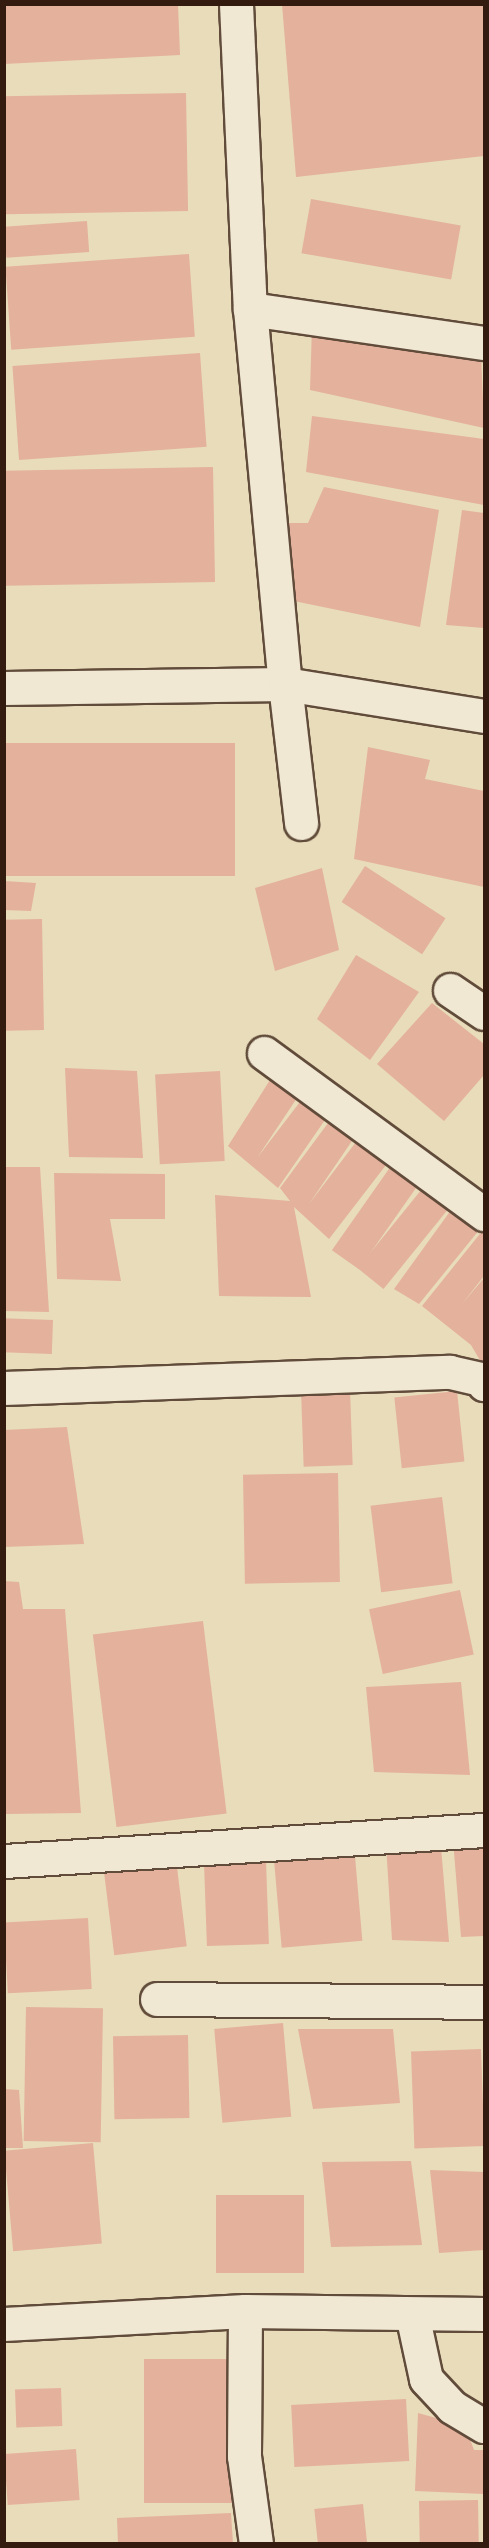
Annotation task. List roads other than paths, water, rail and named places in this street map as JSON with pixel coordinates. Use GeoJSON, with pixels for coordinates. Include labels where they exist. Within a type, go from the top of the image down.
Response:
{"type":"FeatureCollection","features":[{"type":"Feature","properties":{"kind":"street"},"geometry":{"type":"LineString","coordinates":[[236,4],[250,309],[285,684],[301,823]]}},
{"type":"Feature","properties":{"kind":"street"},"geometry":{"type":"LineString","coordinates":[[250,309],[484,343]]}},
{"type":"Feature","properties":{"kind":"street"},"geometry":{"type":"LineString","coordinates":[[4,688],[285,684],[484,716]]}},
{"type":"Feature","properties":{"kind":"street"},"geometry":{"type":"LineString","coordinates":[[450,990],[484,1012]]}},
{"type":"Feature","properties":{"kind":"street"},"geometry":{"type":"LineString","coordinates":[[264,1053],[484,1214]]}},
{"type":"Feature","properties":{"kind":"street"},"geometry":{"type":"LineString","coordinates":[[4,1388],[450,1372],[481,1379],[484,1384]]}},
{"type":"Feature","properties":{"kind":"street"},"geometry":{"type":"LineString","coordinates":[[4,1861],[484,1830]]}},
{"type":"Feature","properties":{"kind":"street"},"geometry":{"type":"LineString","coordinates":[[157,1999],[484,2002]]}},
{"type":"Feature","properties":{"kind":"street"},"geometry":{"type":"LineString","coordinates":[[245,2311],[244,2456],[256,2544]]}},
{"type":"Feature","properties":{"kind":"street"},"geometry":{"type":"LineString","coordinates":[[4,2324],[245,2311],[484,2314]]}},
{"type":"Feature","properties":{"kind":"street"},"geometry":{"type":"LineString","coordinates":[[411,2314],[426,2379],[452,2407],[484,2426]]}}]}
